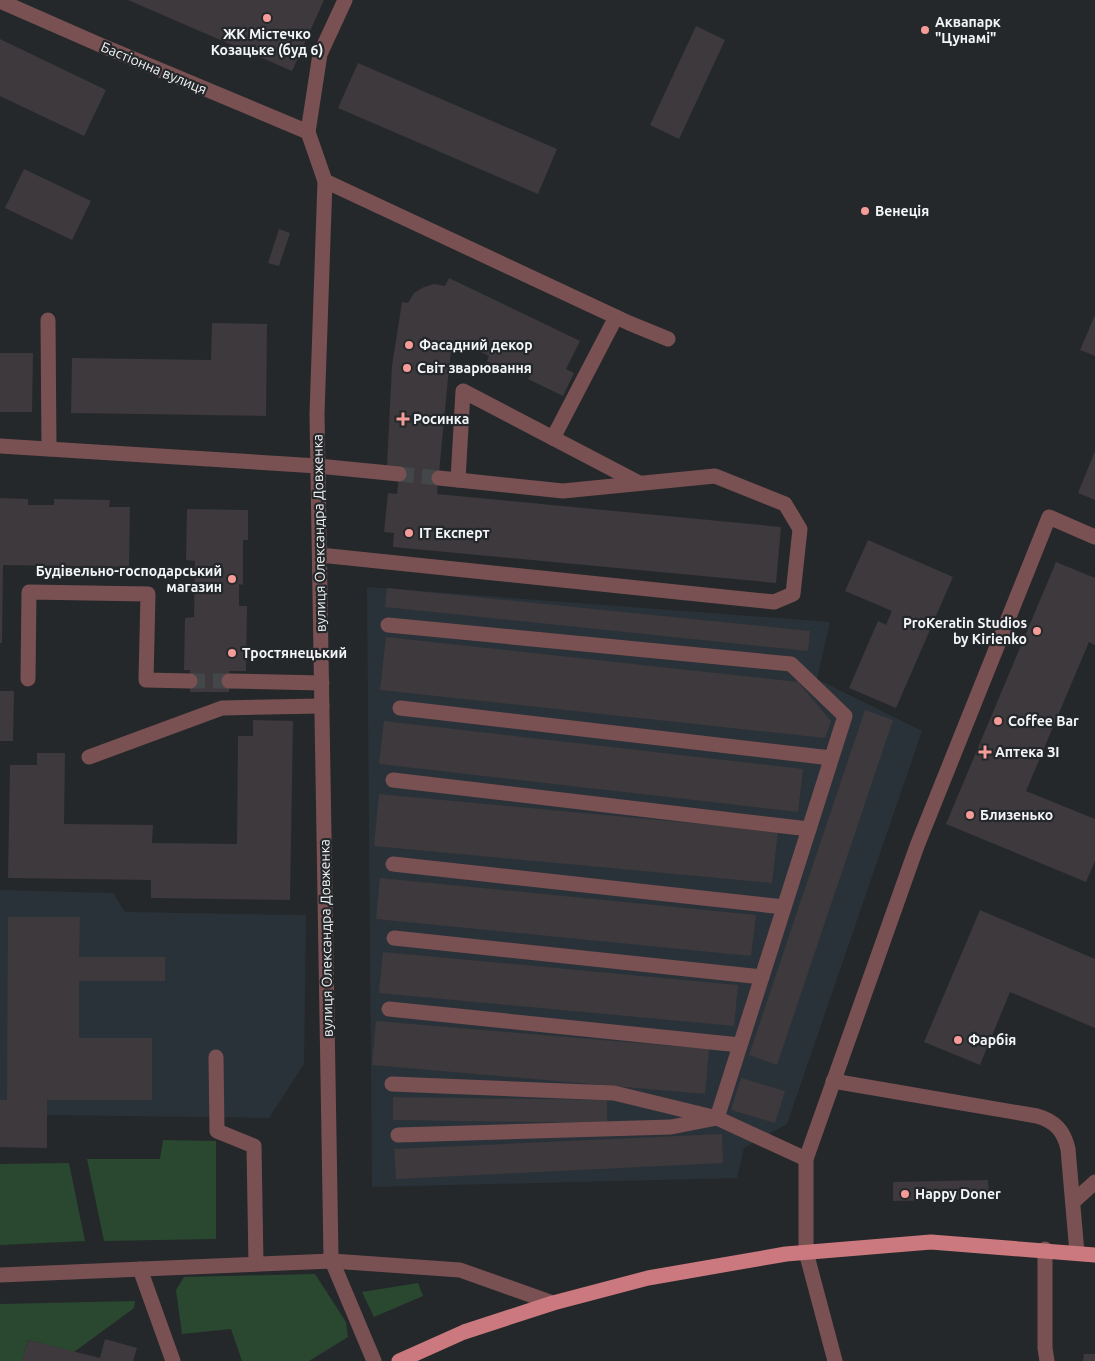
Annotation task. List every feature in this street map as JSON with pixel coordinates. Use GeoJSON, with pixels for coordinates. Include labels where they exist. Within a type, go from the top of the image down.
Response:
{"type":"FeatureCollection","features":[{"type":"Feature","properties":{"kind":"main road"},"geometry":{"type":"LineString","coordinates":[[399,1361],[464,1332],[553,1303],[648,1278],[786,1254],[931,1242],[1045,1249],[1095,1255]]}},
{"type":"Feature","properties":{"kind":"street"},"geometry":{"type":"LineString","coordinates":[[344,0],[320,54],[308,132],[325,181],[616,317],[668,339]]}},
{"type":"Feature","properties":{"kind":"street","name":"Бастіонна вулиця"},"geometry":{"type":"LineString","coordinates":[[0,1],[308,132]]}},
{"type":"Feature","properties":{"kind":"street","name":"вулиця Олександра Довженка"},"geometry":{"type":"LineString","coordinates":[[325,181],[317,414],[332,1261]]}},
{"type":"Feature","properties":{"kind":"street"},"geometry":{"type":"LineString","coordinates":[[553,438],[616,317]]}},
{"type":"Feature","properties":{"kind":"street"},"geometry":{"type":"LineString","coordinates":[[48,320],[49,449]]}},
{"type":"Feature","properties":{"kind":"street"},"geometry":{"type":"LineString","coordinates":[[458,480],[463,391],[639,483]]}},
{"type":"Feature","properties":{"kind":"street"},"geometry":{"type":"LineString","coordinates":[[0,446],[318,466],[399,474]]}},
{"type":"Feature","properties":{"kind":"street"},"geometry":{"type":"LineString","coordinates":[[320,555],[774,602],[793,594],[800,529],[785,504],[715,476],[563,491],[439,478]]}},
{"type":"Feature","properties":{"kind":"street"},"geometry":{"type":"LineString","coordinates":[[835,1361],[806,1252],[806,1159],[917,846],[1048,517],[1095,537]]}},
{"type":"Feature","properties":{"kind":"street"},"geometry":{"type":"LineString","coordinates":[[28,679],[29,592],[59,592],[148,594],[146,680],[190,681]]}},
{"type":"Feature","properties":{"kind":"street"},"geometry":{"type":"LineString","coordinates":[[388,625],[791,664],[845,716],[716,1118]]}},
{"type":"Feature","properties":{"kind":"street"},"geometry":{"type":"LineString","coordinates":[[229,681],[322,683]]}},
{"type":"Feature","properties":{"kind":"street"},"geometry":{"type":"LineString","coordinates":[[89,757],[222,708],[322,706]]}},
{"type":"Feature","properties":{"kind":"street"},"geometry":{"type":"LineString","coordinates":[[400,708],[831,758]]}},
{"type":"Feature","properties":{"kind":"street"},"geometry":{"type":"LineString","coordinates":[[393,780],[809,829]]}},
{"type":"Feature","properties":{"kind":"street"},"geometry":{"type":"LineString","coordinates":[[394,864],[784,907]]}},
{"type":"Feature","properties":{"kind":"street"},"geometry":{"type":"LineString","coordinates":[[394,938],[762,976]]}},
{"type":"Feature","properties":{"kind":"street"},"geometry":{"type":"LineString","coordinates":[[390,1009],[740,1045]]}},
{"type":"Feature","properties":{"kind":"street"},"geometry":{"type":"LineString","coordinates":[[216,1057],[217,1131],[254,1146],[256,1264]]}},
{"type":"Feature","properties":{"kind":"street"},"geometry":{"type":"LineString","coordinates":[[833,1081],[1045,1118],[1058,1127],[1066,1141],[1077,1253]]}},
{"type":"Feature","properties":{"kind":"street"},"geometry":{"type":"LineString","coordinates":[[392,1084],[614,1093],[716,1118],[806,1159]]}},
{"type":"Feature","properties":{"kind":"street"},"geometry":{"type":"LineString","coordinates":[[398,1135],[671,1127],[716,1118]]}},
{"type":"Feature","properties":{"kind":"street"},"geometry":{"type":"LineString","coordinates":[[1073,1202],[1095,1182]]}},
{"type":"Feature","properties":{"kind":"street"},"geometry":{"type":"LineString","coordinates":[[1045,1249],[1045,1348],[1047,1361]]}},
{"type":"Feature","properties":{"kind":"street"},"geometry":{"type":"LineString","coordinates":[[332,1261],[374,1361]]}},
{"type":"Feature","properties":{"kind":"street"},"geometry":{"type":"LineString","coordinates":[[0,1276],[332,1261],[460,1270],[553,1303]]}},
{"type":"Feature","properties":{"kind":"street"},"geometry":{"type":"LineString","coordinates":[[140,1270],[173,1361]]}},
{"type":"Feature","properties":{"kind":"shaded area"},"geometry":{"type":"Polygon","coordinates":[[[367,587],[830,622],[817,679],[922,731],[787,1124],[744,1148],[737,1178],[372,1187],[367,587]]]}},
{"type":"Feature","properties":{"kind":"shaded area"},"geometry":{"type":"Polygon","coordinates":[[[0,890],[113,893],[125,912],[306,915],[304,1064],[269,1118],[47,1115],[47,1148],[0,1147],[0,890]]]}},
{"type":"Feature","properties":{"kind":"green space"},"geometry":{"type":"Polygon","coordinates":[[[163,1140],[216,1141],[216,1239],[104,1241],[87,1159],[160,1159],[163,1140]]]}},
{"type":"Feature","properties":{"kind":"green space"},"geometry":{"type":"Polygon","coordinates":[[[69,1163],[85,1241],[0,1245],[0,1164],[69,1163]]]}},
{"type":"Feature","properties":{"kind":"green space"},"geometry":{"type":"Polygon","coordinates":[[[315,1274],[346,1322],[348,1337],[309,1361],[242,1361],[231,1329],[182,1334],[176,1290],[184,1277],[315,1274]]]}},
{"type":"Feature","properties":{"kind":"green space"},"geometry":{"type":"Polygon","coordinates":[[[418,1283],[423,1296],[374,1317],[362,1292],[418,1283]]]}},
{"type":"Feature","properties":{"kind":"green space"},"geometry":{"type":"Polygon","coordinates":[[[135,1301],[134,1308],[74,1352],[28,1340],[22,1361],[0,1361],[0,1304],[135,1301]]]}},
{"type":"Feature","properties":{"kind":"building","name":"ЖК Містечко Козацьке (буд 6)"},"geometry":{"type":"Polygon","coordinates":[[[128,0],[324,0],[292,71],[128,0]]]}},
{"type":"Feature","properties":{"kind":"building"},"geometry":{"type":"Polygon","coordinates":[[[696,26],[725,40],[679,139],[650,125],[696,26]]]}},
{"type":"Feature","properties":{"kind":"building"},"geometry":{"type":"Polygon","coordinates":[[[0,39],[106,90],[84,136],[0,96],[0,39]]]}},
{"type":"Feature","properties":{"kind":"building"},"geometry":{"type":"Polygon","coordinates":[[[358,63],[557,149],[538,194],[338,108],[358,63]]]}},
{"type":"Feature","properties":{"kind":"building"},"geometry":{"type":"Polygon","coordinates":[[[24,169],[91,201],[72,240],[5,208],[24,169]]]}},
{"type":"Feature","properties":{"kind":"building"},"geometry":{"type":"Polygon","coordinates":[[[279,229],[290,233],[279,266],[268,263],[279,229]]]}},
{"type":"Feature","properties":{"kind":"building"},"geometry":{"type":"Polygon","coordinates":[[[449,278],[580,341],[566,369],[574,373],[563,396],[528,379],[530,376],[513,367],[510,372],[487,361],[489,356],[457,340],[451,351],[437,494],[781,527],[776,583],[393,547],[394,533],[384,532],[388,493],[397,494],[400,467],[387,466],[392,366],[402,302],[408,303],[414,293],[424,287],[434,284],[445,286],[449,278]]]}},
{"type":"Feature","properties":{"kind":"building"},"geometry":{"type":"Polygon","coordinates":[[[1095,315],[1095,356],[1080,350],[1095,315]]]}},
{"type":"Feature","properties":{"kind":"building"},"geometry":{"type":"Polygon","coordinates":[[[212,323],[267,324],[266,416],[71,413],[72,358],[211,360],[212,323]]]}},
{"type":"Feature","properties":{"kind":"building"},"geometry":{"type":"Polygon","coordinates":[[[0,353],[33,353],[32,412],[0,412],[0,353]]]}},
{"type":"Feature","properties":{"kind":"building"},"geometry":{"type":"Polygon","coordinates":[[[1095,451],[1095,500],[1078,493],[1095,451]]]}},
{"type":"Feature","properties":{"kind":"building"},"geometry":{"type":"Polygon","coordinates":[[[0,498],[28,499],[28,505],[54,505],[54,499],[110,500],[109,507],[130,507],[129,567],[3,565],[2,643],[0,643],[0,498]]]}},
{"type":"Feature","properties":{"kind":"building"},"geometry":{"type":"Polygon","coordinates":[[[187,509],[248,510],[248,540],[243,540],[243,585],[239,584],[239,606],[247,606],[246,671],[229,671],[229,692],[190,692],[190,670],[184,670],[185,618],[194,617],[195,561],[186,560],[187,509]]]}},
{"type":"Feature","properties":{"kind":"building"},"geometry":{"type":"Polygon","coordinates":[[[868,540],[953,577],[896,708],[849,688],[878,621],[886,625],[892,611],[845,591],[868,540]]]}},
{"type":"Feature","properties":{"kind":"building"},"geometry":{"type":"Polygon","coordinates":[[[1056,562],[1095,578],[1095,645],[1089,642],[1026,791],[1095,819],[1095,861],[1086,882],[946,824],[1056,562]]]}},
{"type":"Feature","properties":{"kind":"building"},"geometry":{"type":"Polygon","coordinates":[[[387,588],[810,631],[808,651],[385,607],[387,588]]]}},
{"type":"Feature","properties":{"kind":"building"},"geometry":{"type":"Polygon","coordinates":[[[386,637],[798,682],[831,721],[825,738],[380,690],[386,637]]]}},
{"type":"Feature","properties":{"kind":"building"},"geometry":{"type":"Polygon","coordinates":[[[0,691],[14,691],[13,741],[0,741],[0,691]]]}},
{"type":"Feature","properties":{"kind":"building"},"geometry":{"type":"Polygon","coordinates":[[[865,710],[893,720],[777,1065],[749,1055],[865,710]]]}},
{"type":"Feature","properties":{"kind":"building"},"geometry":{"type":"Polygon","coordinates":[[[253,720],[293,721],[290,900],[151,898],[151,880],[8,878],[10,765],[37,765],[37,753],[65,753],[64,824],[153,825],[152,843],[237,844],[238,736],[253,736],[253,720]]]}},
{"type":"Feature","properties":{"kind":"building"},"geometry":{"type":"Polygon","coordinates":[[[384,721],[803,769],[798,812],[379,764],[384,721]]]}},
{"type":"Feature","properties":{"kind":"building"},"geometry":{"type":"Polygon","coordinates":[[[379,794],[778,831],[772,883],[374,846],[379,794]]]}},
{"type":"Feature","properties":{"kind":"building"},"geometry":{"type":"Polygon","coordinates":[[[380,878],[756,915],[751,956],[376,919],[380,878]]]}},
{"type":"Feature","properties":{"kind":"building"},"geometry":{"type":"Polygon","coordinates":[[[980,910],[1095,959],[1095,1028],[1010,992],[980,1065],[924,1042],[980,910]]]}},
{"type":"Feature","properties":{"kind":"building"},"geometry":{"type":"Polygon","coordinates":[[[8,917],[80,917],[79,957],[165,957],[165,981],[79,981],[79,1038],[152,1038],[152,1100],[47,1100],[47,1148],[0,1147],[0,1100],[7,1100],[8,917]]]}},
{"type":"Feature","properties":{"kind":"building"},"geometry":{"type":"Polygon","coordinates":[[[383,952],[738,985],[734,1026],[379,993],[383,952]]]}},
{"type":"Feature","properties":{"kind":"building"},"geometry":{"type":"Polygon","coordinates":[[[376,1021],[709,1049],[705,1094],[372,1065],[376,1021]]]}},
{"type":"Feature","properties":{"kind":"building"},"geometry":{"type":"Polygon","coordinates":[[[741,1078],[785,1091],[775,1123],[731,1110],[741,1078]]]}},
{"type":"Feature","properties":{"kind":"building"},"geometry":{"type":"Polygon","coordinates":[[[393,1097],[607,1100],[607,1123],[393,1120],[393,1097]]]}},
{"type":"Feature","properties":{"kind":"building"},"geometry":{"type":"Polygon","coordinates":[[[722,1134],[723,1163],[396,1179],[394,1149],[722,1134]]]}},
{"type":"Feature","properties":{"kind":"building"},"geometry":{"type":"Polygon","coordinates":[[[988,1180],[989,1199],[893,1201],[893,1182],[988,1180]]]}},
{"type":"Feature","properties":{"kind":"building"},"geometry":{"type":"Polygon","coordinates":[[[105,1339],[137,1348],[133,1361],[22,1361],[28,1340],[100,1358],[105,1339]]]}},
{"type":"Feature","properties":{"kind":"building"},"geometry":{"type":"Polygon","coordinates":[[[1084,1354],[1095,1354],[1095,1361],[1083,1361],[1084,1354]]]}},
{"type":"Feature","properties":{"kind":"tunnel"},"geometry":{"type":"LineString","coordinates":[[399,474],[439,478]]}},
{"type":"Feature","properties":{"kind":"tunnel"},"geometry":{"type":"LineString","coordinates":[[190,681],[229,681]]}},
{"type":"Feature","properties":{"kind":"place","name":"ЖК Містечко Козацьке (буд 6)"},"geometry":{"type":"Point","coordinates":[267,18]}},
{"type":"Feature","properties":{"kind":"place","name":"Аквапарк \"Цунамі\""},"geometry":{"type":"Point","coordinates":[925,30]}},
{"type":"Feature","properties":{"kind":"place","name":"Венеція"},"geometry":{"type":"Point","coordinates":[865,211]}},
{"type":"Feature","properties":{"kind":"place","name":"Фасадний декор"},"geometry":{"type":"Point","coordinates":[409,345]}},
{"type":"Feature","properties":{"kind":"place","name":"Світ зварювання"},"geometry":{"type":"Point","coordinates":[407,368]}},
{"type":"Feature","properties":{"kind":"place","name":"Росинка"},"geometry":{"type":"Point","coordinates":[403,419]}},
{"type":"Feature","properties":{"kind":"place","name":"IT Експерт"},"geometry":{"type":"Point","coordinates":[409,533]}},
{"type":"Feature","properties":{"kind":"place","name":"Будівельно-господарський магазин"},"geometry":{"type":"Point","coordinates":[232,579]}},
{"type":"Feature","properties":{"kind":"place","name":"ProKeratin Studios by Kirienko"},"geometry":{"type":"Point","coordinates":[1037,631]}},
{"type":"Feature","properties":{"kind":"place","name":"Тростянецький"},"geometry":{"type":"Point","coordinates":[232,653]}},
{"type":"Feature","properties":{"kind":"place","name":"Coffee Bar"},"geometry":{"type":"Point","coordinates":[998,721]}},
{"type":"Feature","properties":{"kind":"place","name":"Аптека ЗІ"},"geometry":{"type":"Point","coordinates":[985,752]}},
{"type":"Feature","properties":{"kind":"place","name":"Близенько"},"geometry":{"type":"Point","coordinates":[970,815]}},
{"type":"Feature","properties":{"kind":"place","name":"Фарбія"},"geometry":{"type":"Point","coordinates":[958,1040]}},
{"type":"Feature","properties":{"kind":"place","name":"Happy Doner"},"geometry":{"type":"Point","coordinates":[905,1194]}}]}
